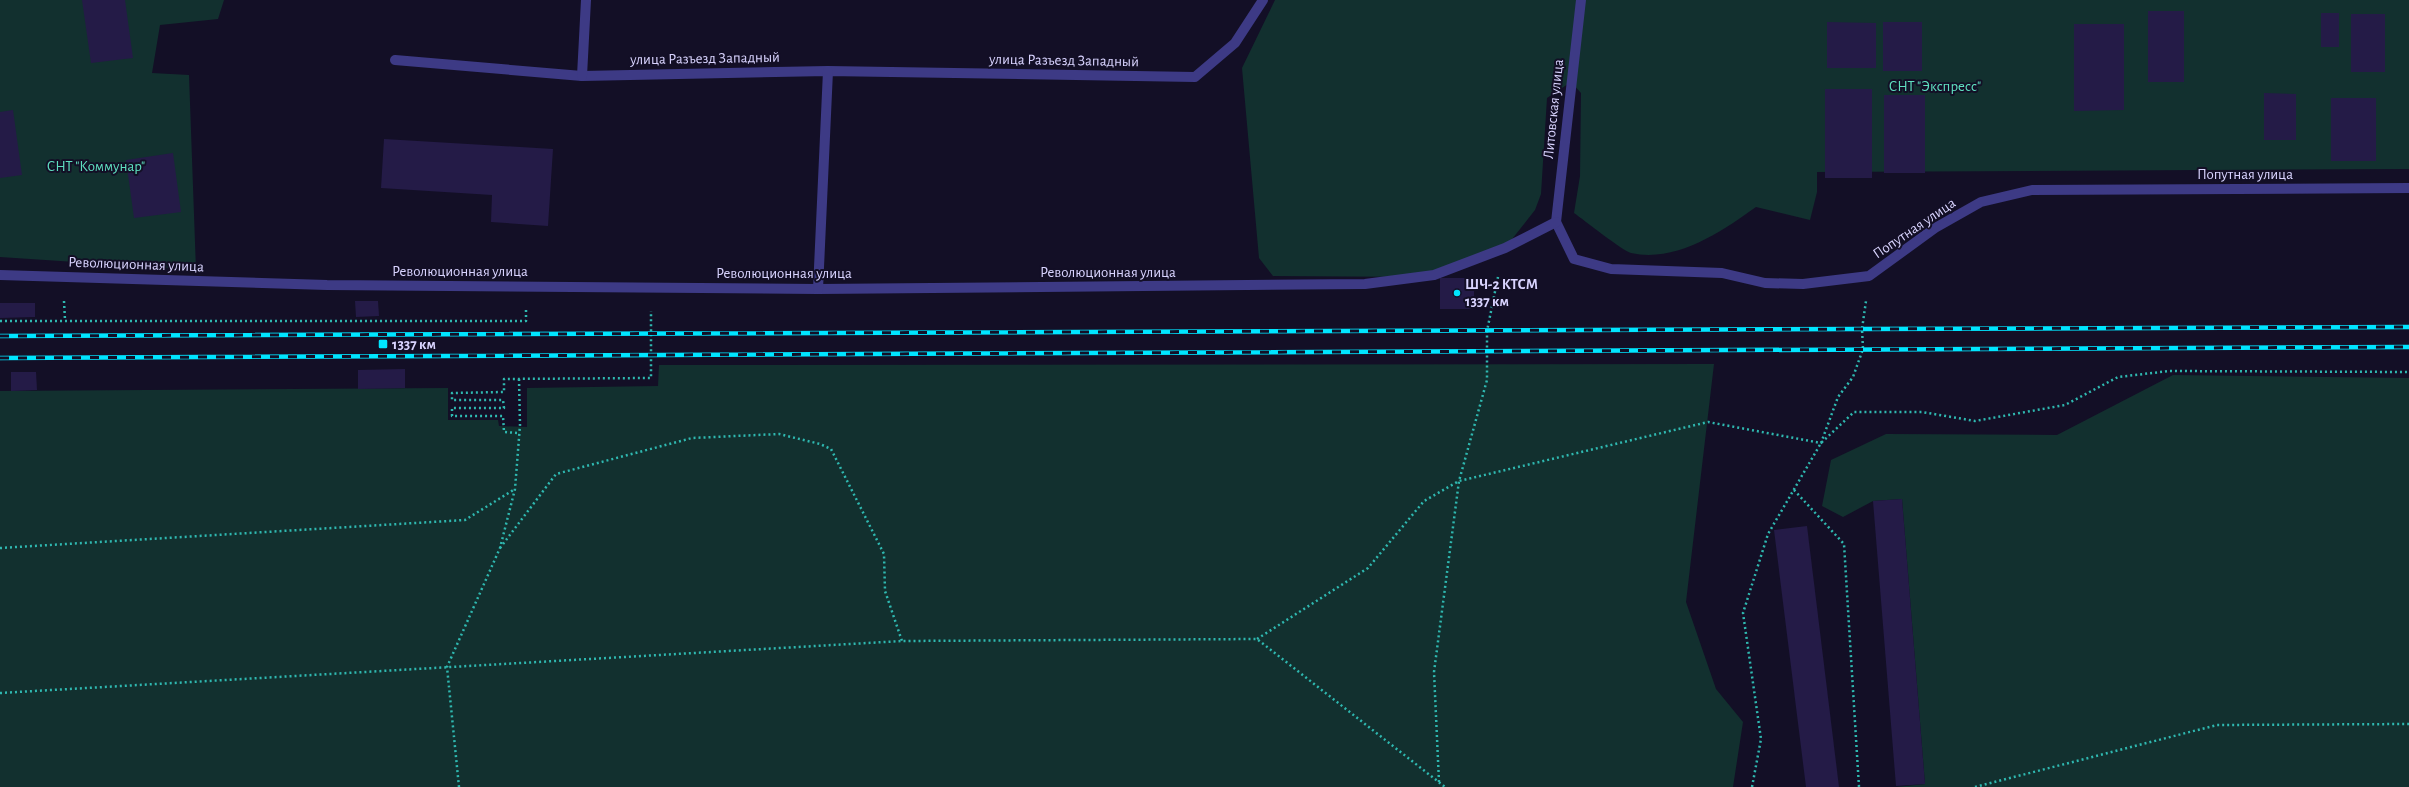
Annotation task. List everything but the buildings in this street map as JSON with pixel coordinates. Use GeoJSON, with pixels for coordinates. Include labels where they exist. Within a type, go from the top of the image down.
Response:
{"type":"FeatureCollection","features":[{"type":"Feature","properties":{"kind":"street"},"geometry":{"type":"LineString","coordinates":[[582,76],[586,0]]}},
{"type":"Feature","properties":{"kind":"street","name":"улица Разъезд Западный"},"geometry":{"type":"LineString","coordinates":[[395,60],[582,76],[828,71],[1195,77],[1235,43],[1263,0]]}},
{"type":"Feature","properties":{"kind":"street","name":"Литовская улица"},"geometry":{"type":"LineString","coordinates":[[1556,222],[1581,0]]}},
{"type":"Feature","properties":{"kind":"street"},"geometry":{"type":"LineString","coordinates":[[818,289],[828,71]]}},
{"type":"Feature","properties":{"kind":"street","name":"Попутная улица"},"geometry":{"type":"LineString","coordinates":[[1556,222],[1574,259],[1611,269],[1722,273],[1764,283],[1803,284],[1869,276],[1936,228],[1981,202],[2032,190],[2409,188]]}},
{"type":"Feature","properties":{"kind":"street","name":"Революционная улица"},"geometry":{"type":"LineString","coordinates":[[0,275],[327,285],[818,289],[1364,284],[1434,275],[1505,248],[1556,222]]}},
{"type":"Feature","properties":{"kind":"path"},"geometry":{"type":"LineString","coordinates":[[1438,782],[1434,672],[1459,481],[1487,380],[1487,330],[1505,248]]}},
{"type":"Feature","properties":{"kind":"path"},"geometry":{"type":"LineString","coordinates":[[1752,787],[1761,739],[1743,613],[1768,534],[1821,443],[1838,397],[1853,377],[1863,349],[1862,329],[1869,276]]}},
{"type":"Feature","properties":{"kind":"path"},"geometry":{"type":"LineString","coordinates":[[64,299],[65,320]]}},
{"type":"Feature","properties":{"kind":"path"},"geometry":{"type":"LineString","coordinates":[[518,433],[504,432],[503,416],[452,416],[452,408],[504,408],[503,400],[452,400],[452,393],[504,392],[504,379],[651,378],[651,308]]}},
{"type":"Feature","properties":{"kind":"path"},"geometry":{"type":"LineString","coordinates":[[0,321],[526,321],[526,309],[533,309]]}},
{"type":"Feature","properties":{"kind":"path"},"geometry":{"type":"LineString","coordinates":[[1821,443],[1854,412],[1922,412],[1975,421],[2065,406],[2118,377],[2169,371],[2409,372]]}},
{"type":"Feature","properties":{"kind":"path"},"geometry":{"type":"LineString","coordinates":[[459,787],[447,667],[500,548],[515,489],[518,433],[520,425],[519,379]]}},
{"type":"Feature","properties":{"kind":"path"},"geometry":{"type":"LineString","coordinates":[[0,693],[902,641],[1257,640],[1368,568],[1424,502],[1459,481],[1708,422],[1821,443]]}},
{"type":"Feature","properties":{"kind":"path"},"geometry":{"type":"LineString","coordinates":[[500,548],[556,474],[692,438],[779,434],[820,444],[831,449],[884,554],[885,591],[902,641]]}},
{"type":"Feature","properties":{"kind":"path"},"geometry":{"type":"LineString","coordinates":[[0,548],[465,520],[515,489]]}},
{"type":"Feature","properties":{"kind":"path"},"geometry":{"type":"LineString","coordinates":[[1794,489],[1844,544],[1860,787]]}},
{"type":"Feature","properties":{"kind":"path"},"geometry":{"type":"LineString","coordinates":[[1257,640],[1444,787]]}},
{"type":"Feature","properties":{"kind":"path"},"geometry":{"type":"LineString","coordinates":[[1975,787],[2217,725],[2409,724]]}},
{"type":"Feature","properties":{"kind":"green space","name":"СНТ \"Коммунар\""},"geometry":{"type":"Polygon","coordinates":[[[0,0],[224,0],[218,19],[160,25],[152,73],[189,75],[196,270],[0,257],[0,0]]]}},
{"type":"Feature","properties":{"kind":"green space","name":"СНТ \"Экспресс\""},"geometry":{"type":"Polygon","coordinates":[[[1275,0],[2409,0],[2409,169],[1817,172],[1817,192],[1810,220],[1756,207],[1728,226],[1697,243],[1665,254],[1648,255],[1631,253],[1627,251],[1574,213],[1580,176],[1581,93],[1571,82],[1547,98],[1541,194],[1535,210],[1505,248],[1423,277],[1273,276],[1259,258],[1242,68],[1275,0]]]}},
{"type":"Feature","properties":{"kind":"green space"},"geometry":{"type":"Polygon","coordinates":[[[1714,364],[1686,602],[1716,689],[1743,722],[1733,787],[0,787],[0,391],[448,388],[448,420],[498,420],[499,426],[527,427],[527,388],[658,386],[659,365],[1714,364]]]}},
{"type":"Feature","properties":{"kind":"green space"},"geometry":{"type":"Polygon","coordinates":[[[2173,375],[2409,378],[2409,787],[1896,787],[1925,784],[1902,499],[1873,501],[1843,517],[1822,506],[1831,460],[1886,434],[2057,435],[2173,375]]]}},
{"type":"Feature","properties":{"kind":"railway"},"geometry":{"type":"LineString","coordinates":[[0,336],[2409,327]]}},
{"type":"Feature","properties":{"kind":"railway"},"geometry":{"type":"LineString","coordinates":[[0,358],[2409,347]]}},
{"type":"Feature","properties":{"kind":"place","name":"ШЧ-2 КТСМ 1337 км"},"geometry":{"type":"Point","coordinates":[1457,293]}},
{"type":"Feature","properties":{"kind":"place","name":"1337 км"},"geometry":{"type":"Point","coordinates":[383,344]}}]}
